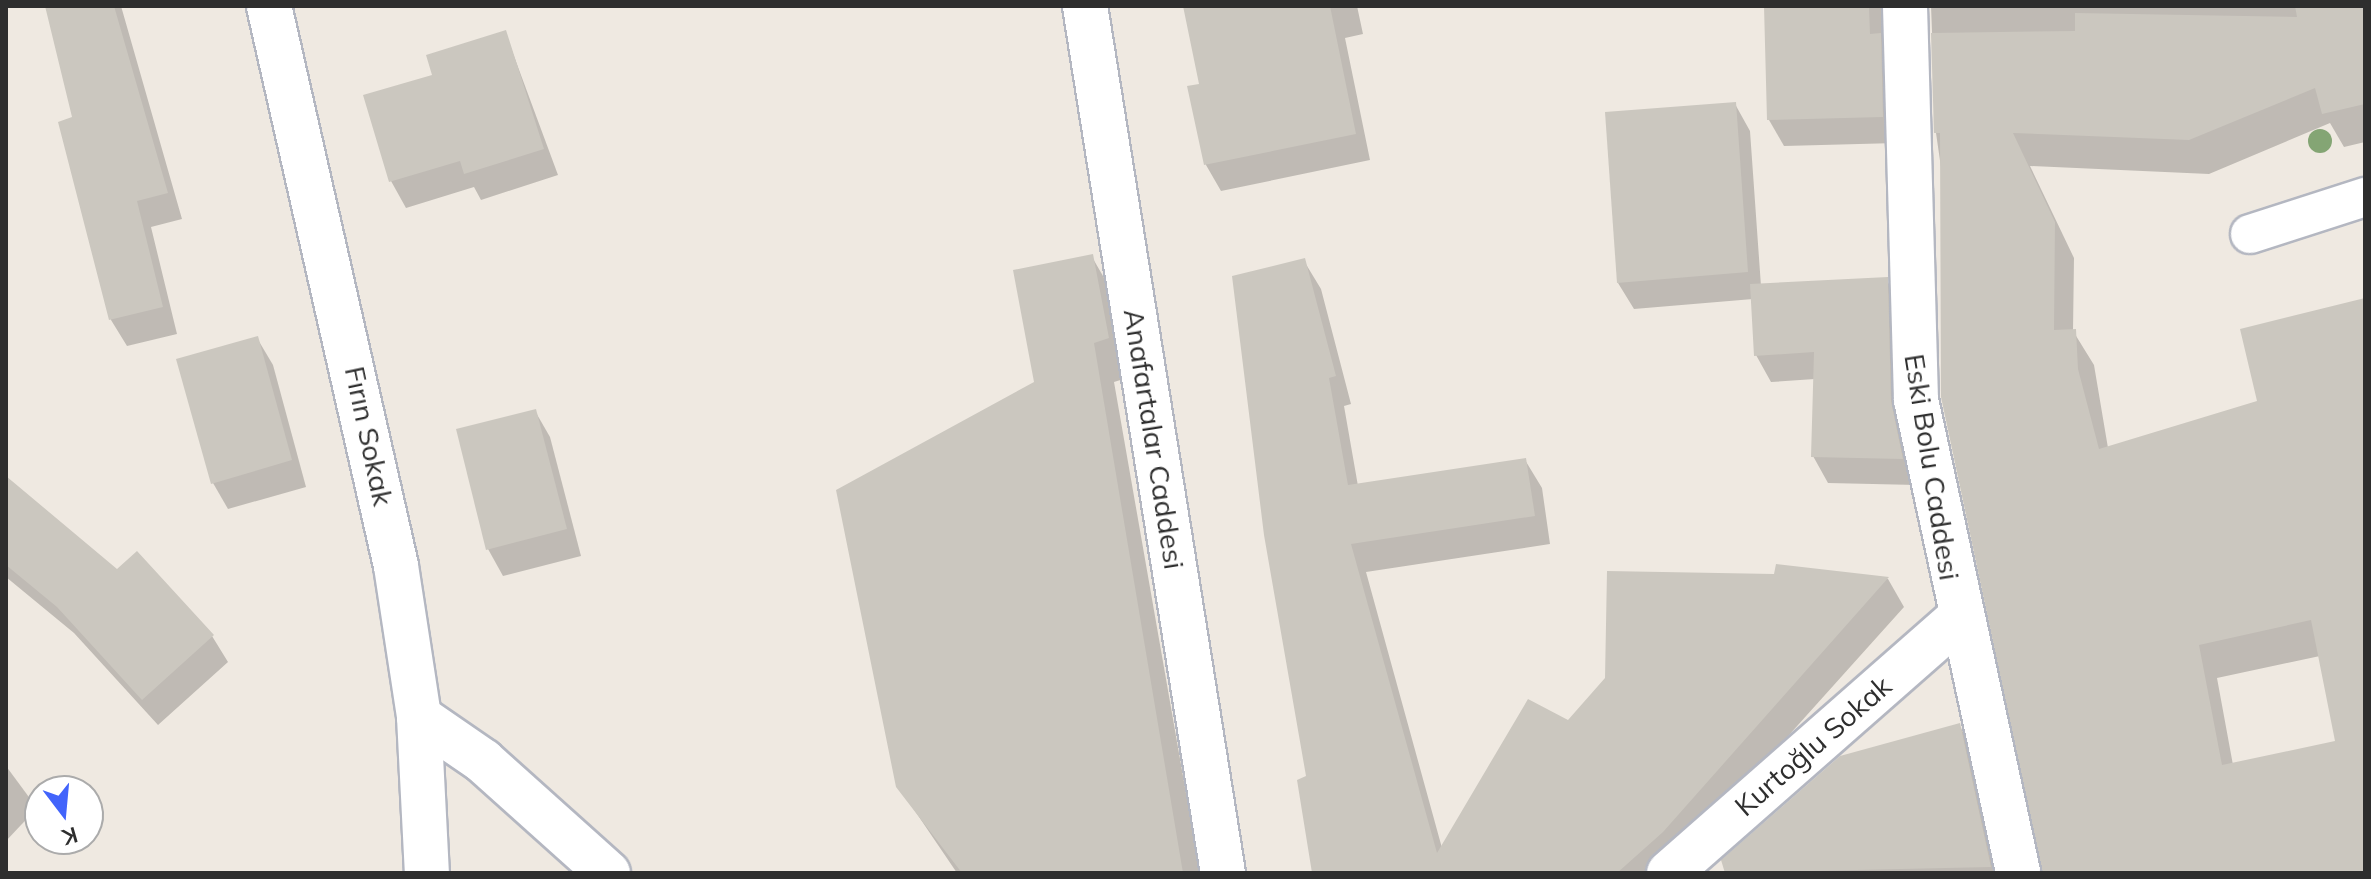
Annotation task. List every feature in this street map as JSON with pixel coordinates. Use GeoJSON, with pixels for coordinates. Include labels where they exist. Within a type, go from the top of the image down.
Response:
{"type":"FeatureCollection","features":[{"type":"Feature","properties":{"kind":"street","name":"Fırın Sokak"},"geometry":{"type":"LineString","coordinates":[[269,6],[376,464],[419,717],[427,873]]}},
{"type":"Feature","properties":{"kind":"street","name":"Anafartalar Caddesi"},"geometry":{"type":"LineString","coordinates":[[1085,6],[1223,873]]}},
{"type":"Feature","properties":{"kind":"street","name":"Eski Bolu Caddesi"},"geometry":{"type":"LineString","coordinates":[[1905,6],[1911,349],[1958,619],[2018,873]]}},
{"type":"Feature","properties":{"kind":"street","name":"Kurtoğlu Sokak"},"geometry":{"type":"LineString","coordinates":[[1669,873],[1958,619]]}},
{"type":"Feature","properties":{"kind":"street"},"geometry":{"type":"LineString","coordinates":[[419,717],[483,761],[608,873]]}},
{"type":"Feature","properties":{"kind":"lane"},"geometry":{"type":"LineString","coordinates":[[2250,234],[2365,197]]}},
{"type":"Feature","properties":{"kind":"building"},"geometry":{"type":"Polygon","coordinates":[[[45,6],[114,6],[168,193],[137,201],[163,307],[109,320],[58,122],[72,117],[45,6]]]}},
{"type":"Feature","properties":{"kind":"building"},"geometry":{"type":"Polygon","coordinates":[[[1183,6],[1330,6],[1356,134],[1204,165],[1187,86],[1199,84],[1183,6]]]}},
{"type":"Feature","properties":{"kind":"building"},"geometry":{"type":"Polygon","coordinates":[[[1764,6],[1869,6],[1870,34],[1881,33],[1883,117],[1767,120],[1764,6]]]}},
{"type":"Feature","properties":{"kind":"building"},"geometry":{"type":"Polygon","coordinates":[[[2295,6],[2365,6],[2365,104],[2322,114],[2315,88],[2189,140],[2013,133],[2055,222],[2054,330],[2076,329],[2078,369],[2099,449],[2257,401],[2240,329],[2365,298],[2365,873],[2042,873],[1941,397],[1940,133],[1934,133],[1931,33],[2075,31],[2075,13],[2297,17],[2295,6]],[[2311,620],[2199,645],[2222,765],[2335,741],[2311,620]]]}},
{"type":"Feature","properties":{"kind":"building"},"geometry":{"type":"Polygon","coordinates":[[[506,30],[544,149],[464,174],[460,161],[389,182],[363,95],[432,75],[426,55],[506,30]]]}},
{"type":"Feature","properties":{"kind":"building"},"geometry":{"type":"Polygon","coordinates":[[[1736,102],[1748,272],[1617,283],[1605,112],[1736,102]]]}},
{"type":"Feature","properties":{"kind":"building"},"geometry":{"type":"Polygon","coordinates":[[[1093,254],[1109,338],[1094,343],[1183,873],[962,873],[896,787],[836,490],[1034,382],[1013,270],[1093,254]]]}},
{"type":"Feature","properties":{"kind":"building"},"geometry":{"type":"Polygon","coordinates":[[[1305,258],[1336,376],[1329,378],[1348,485],[1526,458],[1535,516],[1351,544],[1437,853],[1528,699],[1568,720],[1605,678],[1607,571],[1774,574],[1776,564],[1889,577],[1663,832],[1617,873],[1312,873],[1297,780],[1306,776],[1264,535],[1232,276],[1305,258]]]}},
{"type":"Feature","properties":{"kind":"building"},"geometry":{"type":"Polygon","coordinates":[[[1888,277],[1891,401],[1903,459],[1811,457],[1814,352],[1754,356],[1750,284],[1888,277]]]}},
{"type":"Feature","properties":{"kind":"building"},"geometry":{"type":"Polygon","coordinates":[[[258,336],[292,460],[211,484],[176,359],[258,336]]]}},
{"type":"Feature","properties":{"kind":"building"},"geometry":{"type":"Polygon","coordinates":[[[536,409],[567,529],[486,550],[456,429],[536,409]]]}},
{"type":"Feature","properties":{"kind":"building"},"geometry":{"type":"Polygon","coordinates":[[[6,476],[117,569],[137,551],[214,635],[142,700],[57,607],[6,565],[6,476]]]}},
{"type":"Feature","properties":{"kind":"building"},"geometry":{"type":"Polygon","coordinates":[[[1960,723],[1991,867],[1725,873],[1721,860],[1840,756],[1960,723]]]}}]}
